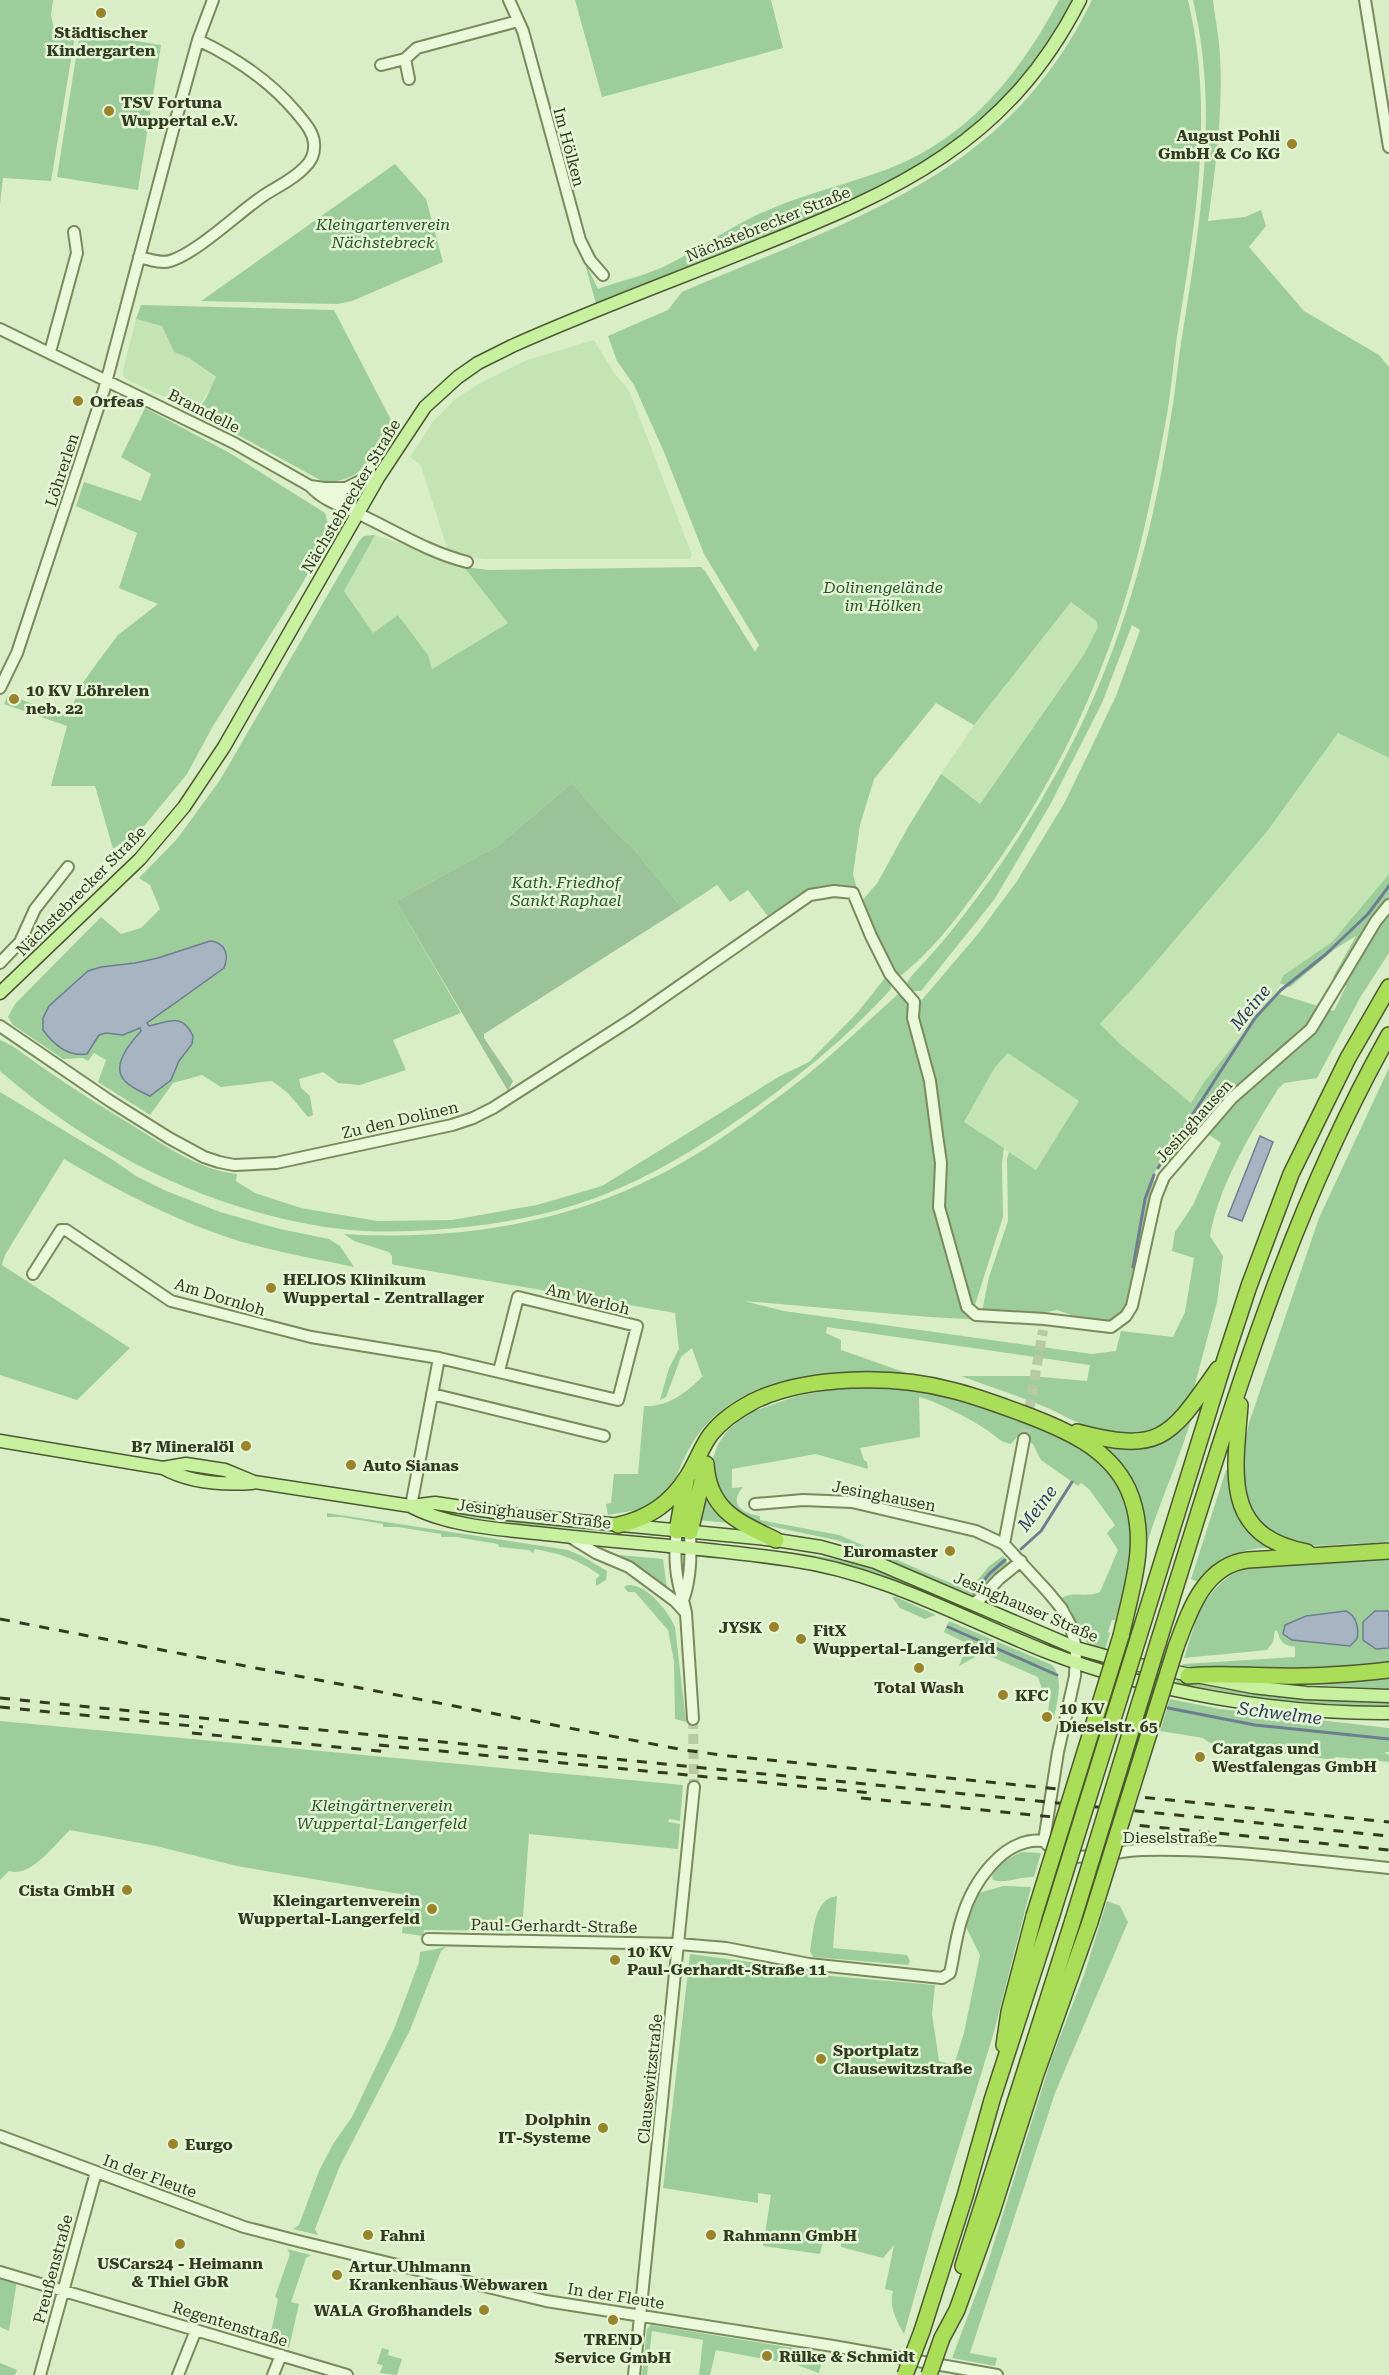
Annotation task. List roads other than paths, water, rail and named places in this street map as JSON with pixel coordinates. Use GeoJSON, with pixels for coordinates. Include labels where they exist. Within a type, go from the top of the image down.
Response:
{"type":"FeatureCollection","features":[{"type":"Feature","properties":{"kind":"highway"},"geometry":{"type":"LineString","coordinates":[[905,2375],[922,2331],[965,2196],[998,2081],[1052,1918],[1249,1286],[1291,1174],[1348,1058],[1389,987]]}},
{"type":"Feature","properties":{"kind":"highway"},"geometry":{"type":"LineString","coordinates":[[929,2375],[1242,1381],[1282,1267],[1316,1180],[1342,1122],[1389,1035]]}},
{"type":"Feature","properties":{"kind":"highway"},"geometry":{"type":"LineString","coordinates":[[618,1525],[645,1517],[662,1506],[687,1478],[710,1436],[737,1410],[757,1400],[807,1385],[861,1381],[916,1384],[950,1389],[1046,1422],[1106,1439],[1131,1442],[1148,1440],[1168,1431],[1183,1417],[1225,1359]]}},
{"type":"Feature","properties":{"kind":"highway"},"geometry":{"type":"LineString","coordinates":[[1242,1381],[1235,1461],[1239,1498],[1244,1513],[1256,1529],[1272,1541],[1288,1548],[1320,1554]]}},
{"type":"Feature","properties":{"kind":"highway"},"geometry":{"type":"LineString","coordinates":[[998,2081],[1009,2012],[1034,1916],[1121,1636],[1139,1551],[1138,1525],[1131,1497],[1118,1472],[1100,1452],[1046,1422]]}},
{"type":"Feature","properties":{"kind":"highway"},"geometry":{"type":"LineString","coordinates":[[684,1531],[706,1464],[710,1436]]}},
{"type":"Feature","properties":{"kind":"highway"},"geometry":{"type":"LineString","coordinates":[[706,1464],[707,1478],[721,1508],[738,1522],[776,1540]]}},
{"type":"Feature","properties":{"kind":"highway"},"geometry":{"type":"LineString","coordinates":[[684,1531],[687,1478]]}},
{"type":"Feature","properties":{"kind":"highway"},"geometry":{"type":"LineString","coordinates":[[942,2338],[957,2310],[992,2212],[1035,2077],[1090,1922],[1176,1647],[1203,1588],[1227,1566],[1240,1561],[1389,1551]]}},
{"type":"Feature","properties":{"kind":"highway"},"geometry":{"type":"LineString","coordinates":[[1188,1676],[1212,1674],[1284,1677],[1389,1670]]}},
{"type":"Feature","properties":{"kind":"main road","name":"Nächstebrecker Straße"},"geometry":{"type":"LineString","coordinates":[[0,993],[128,871],[184,807],[224,747],[378,478],[425,407],[458,377],[478,363],[512,346],[847,210],[892,189],[929,167],[965,141],[1008,103],[1042,62],[1080,0]]}},
{"type":"Feature","properties":{"kind":"main road","name":"Jesinghauser Straße"},"geometry":{"type":"LineString","coordinates":[[0,1441],[163,1468],[186,1464],[225,1470],[254,1482],[411,1506],[435,1503],[508,1514],[776,1540],[820,1547],[875,1562],[972,1604],[1120,1676],[1252,1702],[1323,1711],[1389,1713]]}},
{"type":"Feature","properties":{"kind":"main road","name":"Jesinghauser Straße"},"geometry":{"type":"LineString","coordinates":[[411,1506],[432,1517],[570,1536],[789,1559],[846,1570],[898,1587],[999,1632],[1076,1655],[1252,1687],[1306,1693],[1389,1696]]}},
{"type":"Feature","properties":{"kind":"street","name":"Löhrerlen"},"geometry":{"type":"LineString","coordinates":[[0,688],[17,653],[107,380],[198,40],[213,0]]}},
{"type":"Feature","properties":{"kind":"street","name":"Im Hölken"},"geometry":{"type":"LineString","coordinates":[[509,0],[518,21],[580,240],[590,260],[603,275]]}},
{"type":"Feature","properties":{"kind":"street"},"geometry":{"type":"LineString","coordinates":[[1365,0],[1389,147]]}},
{"type":"Feature","properties":{"kind":"street"},"geometry":{"type":"LineString","coordinates":[[381,64],[405,58],[417,48],[518,21]]}},
{"type":"Feature","properties":{"kind":"street"},"geometry":{"type":"LineString","coordinates":[[139,257],[167,262],[181,257],[247,207],[296,175],[311,161],[314,151],[314,143],[308,127],[284,98],[249,68],[198,40]]}},
{"type":"Feature","properties":{"kind":"street"},"geometry":{"type":"LineString","coordinates":[[405,58],[409,79]]}},
{"type":"Feature","properties":{"kind":"street"},"geometry":{"type":"LineString","coordinates":[[50,352],[77,253],[74,232]]}},
{"type":"Feature","properties":{"kind":"street","name":"Bramdelle"},"geometry":{"type":"LineString","coordinates":[[0,329],[234,443],[310,486],[337,507],[359,514],[422,547],[467,562]]}},
{"type":"Feature","properties":{"kind":"street","name":"Bramdelle"},"geometry":{"type":"LineString","coordinates":[[310,486],[346,488],[360,481],[378,478]]}},
{"type":"Feature","properties":{"kind":"street","name":"Bramdelle"},"geometry":{"type":"LineString","coordinates":[[324,488],[343,497],[359,514]]}},
{"type":"Feature","properties":{"kind":"street"},"geometry":{"type":"LineString","coordinates":[[0,963],[20,942],[34,909],[68,867]]}},
{"type":"Feature","properties":{"kind":"street","name":"Zu den Dolinen"},"geometry":{"type":"LineString","coordinates":[[0,1026],[73,1077],[204,1157],[234,1165],[276,1163],[452,1125],[473,1118],[493,1108],[632,1019],[810,895],[834,891],[853,892]]}},
{"type":"Feature","properties":{"kind":"street","name":"Jesinghausen"},"geometry":{"type":"LineString","coordinates":[[853,892],[890,974],[914,1002],[914,1018],[930,1081],[938,1136],[939,1207],[967,1307],[976,1315],[1043,1324],[1103,1327],[1111,1327],[1126,1316],[1132,1306],[1154,1206],[1164,1177],[1232,1098],[1311,1029],[1376,921],[1389,904]]}},
{"type":"Feature","properties":{"kind":"street","name":"Am Dornloh"},"geometry":{"type":"LineString","coordinates":[[33,1274],[61,1230],[66,1230],[171,1301],[311,1337],[439,1358]]}},
{"type":"Feature","properties":{"kind":"street","name":"Am Werloh"},"geometry":{"type":"LineString","coordinates":[[439,1358],[618,1400],[637,1326],[518,1297],[498,1371]]}},
{"type":"Feature","properties":{"kind":"street"},"geometry":{"type":"LineString","coordinates":[[411,1506],[439,1358]]}},
{"type":"Feature","properties":{"kind":"street"},"geometry":{"type":"LineString","coordinates":[[432,1394],[604,1436]]}},
{"type":"Feature","properties":{"kind":"street"},"geometry":{"type":"LineString","coordinates":[[1004,1544],[1024,1439]]}},
{"type":"Feature","properties":{"kind":"street","name":"Jesinghausen"},"geometry":{"type":"LineString","coordinates":[[755,1504],[803,1500],[852,1502],[976,1531],[1004,1544],[1062,1609],[1070,1624],[1076,1655]]}},
{"type":"Feature","properties":{"kind":"street"},"geometry":{"type":"LineString","coordinates":[[684,1531],[675,1548],[678,1584],[684,1598],[686,1613],[693,1719]]}},
{"type":"Feature","properties":{"kind":"street"},"geometry":{"type":"LineString","coordinates":[[684,1531],[691,1549],[689,1582],[684,1598]]}},
{"type":"Feature","properties":{"kind":"street"},"geometry":{"type":"LineString","coordinates":[[570,1536],[596,1553],[629,1567],[675,1601],[686,1613]]}},
{"type":"Feature","properties":{"kind":"street"},"geometry":{"type":"LineString","coordinates":[[972,1604],[1021,1561]]}},
{"type":"Feature","properties":{"kind":"street"},"geometry":{"type":"LineString","coordinates":[[1044,1841],[1058,1752],[1075,1676],[1076,1655]]}},
{"type":"Feature","properties":{"kind":"street","name":"Clausewitzstraße"},"geometry":{"type":"LineString","coordinates":[[634,2375],[694,1786]]}},
{"type":"Feature","properties":{"kind":"street","name":"Paul-Gerhardt-Straße"},"geometry":{"type":"LineString","coordinates":[[428,1940],[679,1944],[726,1948],[809,1964],[942,1978],[950,1974],[962,1918],[980,1880],[1001,1854],[1032,1840],[1044,1841]]}},
{"type":"Feature","properties":{"kind":"street","name":"Dieselstraße"},"geometry":{"type":"LineString","coordinates":[[1044,1841],[1055,1852],[1073,1858],[1140,1850],[1243,1854],[1389,1868]]}},
{"type":"Feature","properties":{"kind":"street","name":"In der Fleute"},"geometry":{"type":"LineString","coordinates":[[0,2136],[264,2233],[546,2301],[997,2375]]}},
{"type":"Feature","properties":{"kind":"street","name":"Preußenstraße"},"geometry":{"type":"LineString","coordinates":[[40,2375],[96,2172]]}},
{"type":"Feature","properties":{"kind":"street","name":"Regentenstraße"},"geometry":{"type":"LineString","coordinates":[[0,2272],[347,2375]]}},
{"type":"Feature","properties":{"kind":"street"},"geometry":{"type":"LineString","coordinates":[[177,2375],[196,2330]]}},
{"type":"Feature","properties":{"kind":"street"},"geometry":{"type":"LineString","coordinates":[[273,2375],[281,2355]]}},
{"type":"Feature","properties":{"kind":"water"},"geometry":{"type":"Polygon","coordinates":[[[210,941],[222,946],[226,954],[224,968],[147,1023],[149,1026],[174,1020],[180,1021],[193,1036],[192,1044],[179,1061],[171,1080],[150,1096],[127,1083],[121,1075],[121,1061],[132,1041],[141,1031],[140,1028],[123,1035],[106,1033],[99,1035],[87,1054],[74,1054],[62,1049],[43,1030],[43,1018],[49,1006],[88,971],[158,958],[210,941]]]}},
{"type":"Feature","properties":{"kind":"water"},"geometry":{"type":"Polygon","coordinates":[[[1260,1136],[1273,1142],[1242,1221],[1228,1216],[1260,1136]]]}},
{"type":"Feature","properties":{"kind":"water"},"geometry":{"type":"Polygon","coordinates":[[[1346,1611],[1355,1619],[1358,1631],[1357,1639],[1350,1646],[1292,1640],[1283,1634],[1285,1625],[1306,1616],[1346,1611]]]}},
{"type":"Feature","properties":{"kind":"water"},"geometry":{"type":"Polygon","coordinates":[[[1375,1611],[1389,1611],[1389,1648],[1376,1649],[1363,1640],[1363,1622],[1375,1611]]]}},
{"type":"Feature","properties":{"kind":"waterway","name":"Meine"},"geometry":{"type":"LineString","coordinates":[[1158,1168],[1255,1018],[1281,990],[1326,954],[1368,914],[1389,886]]}},
{"type":"Feature","properties":{"kind":"waterway","name":"Meine"},"geometry":{"type":"LineString","coordinates":[[1133,1267],[1145,1199],[1154,1175]]}},
{"type":"Feature","properties":{"kind":"waterway","name":"Meine"},"geometry":{"type":"LineString","coordinates":[[1021,1549],[1041,1531],[1072,1482]]}},
{"type":"Feature","properties":{"kind":"waterway","name":"Meine"},"geometry":{"type":"LineString","coordinates":[[974,1593],[989,1574],[1005,1560]]}},
{"type":"Feature","properties":{"kind":"waterway","name":"Schwelme"},"geometry":{"type":"LineString","coordinates":[[948,1627],[1057,1675]]}},
{"type":"Feature","properties":{"kind":"waterway","name":"Schwelme"},"geometry":{"type":"LineString","coordinates":[[1168,1708],[1255,1725],[1389,1739]]}},
{"type":"Feature","properties":{"kind":"tunnel"},"geometry":{"type":"LineString","coordinates":[[1024,1439],[1043,1330]]}},
{"type":"Feature","properties":{"kind":"tunnel"},"geometry":{"type":"LineString","coordinates":[[693,1719],[694,1787]]}},
{"type":"Feature","properties":{"kind":"railway"},"geometry":{"type":"LineString","coordinates":[[0,1619],[684,1750],[1389,1822]]}},
{"type":"Feature","properties":{"kind":"railway"},"geometry":{"type":"LineString","coordinates":[[0,1698],[1389,1836]]}},
{"type":"Feature","properties":{"kind":"railway"},"geometry":{"type":"LineString","coordinates":[[0,1707],[203,1727]]}},
{"type":"Feature","properties":{"kind":"railway"},"geometry":{"type":"LineString","coordinates":[[192,1733],[389,1752]]}},
{"type":"Feature","properties":{"kind":"railway"},"geometry":{"type":"LineString","coordinates":[[379,1745],[872,1793]]}},
{"type":"Feature","properties":{"kind":"railway"},"geometry":{"type":"LineString","coordinates":[[861,1798],[1389,1850]]}},
{"type":"Feature","properties":{"kind":"place","name":"Städtischer Kindergarten"},"geometry":{"type":"Point","coordinates":[101,13]}},
{"type":"Feature","properties":{"kind":"place","name":"TSV Fortuna Wuppertal e.V."},"geometry":{"type":"Point","coordinates":[109,111]}},
{"type":"Feature","properties":{"kind":"place","name":"August Pohli GmbH & Co KG"},"geometry":{"type":"Point","coordinates":[1292,144]}},
{"type":"Feature","properties":{"kind":"place","name":"Orfeas"},"geometry":{"type":"Point","coordinates":[78,401]}},
{"type":"Feature","properties":{"kind":"place","name":"10 KV Löhrelen neb. 22"},"geometry":{"type":"Point","coordinates":[14,699]}},
{"type":"Feature","properties":{"kind":"place","name":"HELIOS Klinikum Wuppertal - Zentrallager"},"geometry":{"type":"Point","coordinates":[271,1288]}},
{"type":"Feature","properties":{"kind":"place","name":"B7 Mineralöl"},"geometry":{"type":"Point","coordinates":[246,1446]}},
{"type":"Feature","properties":{"kind":"place","name":"Auto Sianas"},"geometry":{"type":"Point","coordinates":[351,1465]}},
{"type":"Feature","properties":{"kind":"place","name":"Euromaster"},"geometry":{"type":"Point","coordinates":[950,1551]}},
{"type":"Feature","properties":{"kind":"place","name":"JYSK"},"geometry":{"type":"Point","coordinates":[774,1627]}},
{"type":"Feature","properties":{"kind":"place","name":"FitX Wuppertal-Langerfeld"},"geometry":{"type":"Point","coordinates":[801,1639]}},
{"type":"Feature","properties":{"kind":"place","name":"Total Wash"},"geometry":{"type":"Point","coordinates":[919,1668]}},
{"type":"Feature","properties":{"kind":"place","name":"KFC"},"geometry":{"type":"Point","coordinates":[1003,1695]}},
{"type":"Feature","properties":{"kind":"place","name":"10 KV Dieselstr. 65"},"geometry":{"type":"Point","coordinates":[1047,1717]}},
{"type":"Feature","properties":{"kind":"place","name":"Caratgas und Westfalengas GmbH"},"geometry":{"type":"Point","coordinates":[1200,1757]}},
{"type":"Feature","properties":{"kind":"place","name":"Cista GmbH"},"geometry":{"type":"Point","coordinates":[127,1890]}},
{"type":"Feature","properties":{"kind":"place","name":"Kleingartenverein Wuppertal-Langerfeld"},"geometry":{"type":"Point","coordinates":[432,1909]}},
{"type":"Feature","properties":{"kind":"place","name":"10 KV Paul-Gerhardt-Straße 11"},"geometry":{"type":"Point","coordinates":[615,1960]}},
{"type":"Feature","properties":{"kind":"place","name":"Sportplatz Clausewitzstraße"},"geometry":{"type":"Point","coordinates":[821,2059]}},
{"type":"Feature","properties":{"kind":"place","name":"Dolphin IT-Systeme"},"geometry":{"type":"Point","coordinates":[603,2128]}},
{"type":"Feature","properties":{"kind":"place","name":"Eurgo"},"geometry":{"type":"Point","coordinates":[173,2144]}},
{"type":"Feature","properties":{"kind":"place","name":"Fahni"},"geometry":{"type":"Point","coordinates":[368,2235]}},
{"type":"Feature","properties":{"kind":"place","name":"Rahmann GmbH"},"geometry":{"type":"Point","coordinates":[711,2235]}},
{"type":"Feature","properties":{"kind":"place","name":"USCars24 - Heimann & Thiel GbR"},"geometry":{"type":"Point","coordinates":[180,2244]}},
{"type":"Feature","properties":{"kind":"place","name":"Artur Uhlmann Krankenhaus Webwaren"},"geometry":{"type":"Point","coordinates":[337,2275]}},
{"type":"Feature","properties":{"kind":"place","name":"WALA Großhandels"},"geometry":{"type":"Point","coordinates":[484,2310]}},
{"type":"Feature","properties":{"kind":"place","name":"TREND Service GmbH"},"geometry":{"type":"Point","coordinates":[613,2320]}},
{"type":"Feature","properties":{"kind":"place","name":"Rülke & Schmidt"},"geometry":{"type":"Point","coordinates":[767,2356]}},
{"type":"Feature","properties":{"kind":"park label","name":"Kleingartenverein Nächstebreck"},"geometry":{"type":"Point","coordinates":[383,233]}},
{"type":"Feature","properties":{"kind":"park label","name":"Dolinengelände im Hölken"},"geometry":{"type":"Point","coordinates":[883,596]}},
{"type":"Feature","properties":{"kind":"park label","name":"Kath. Friedhof Sankt Raphael"},"geometry":{"type":"Point","coordinates":[566,891]}},
{"type":"Feature","properties":{"kind":"park label","name":"Kleingärtnerverein Wuppertal-Langerfeld"},"geometry":{"type":"Point","coordinates":[382,1814]}}]}
